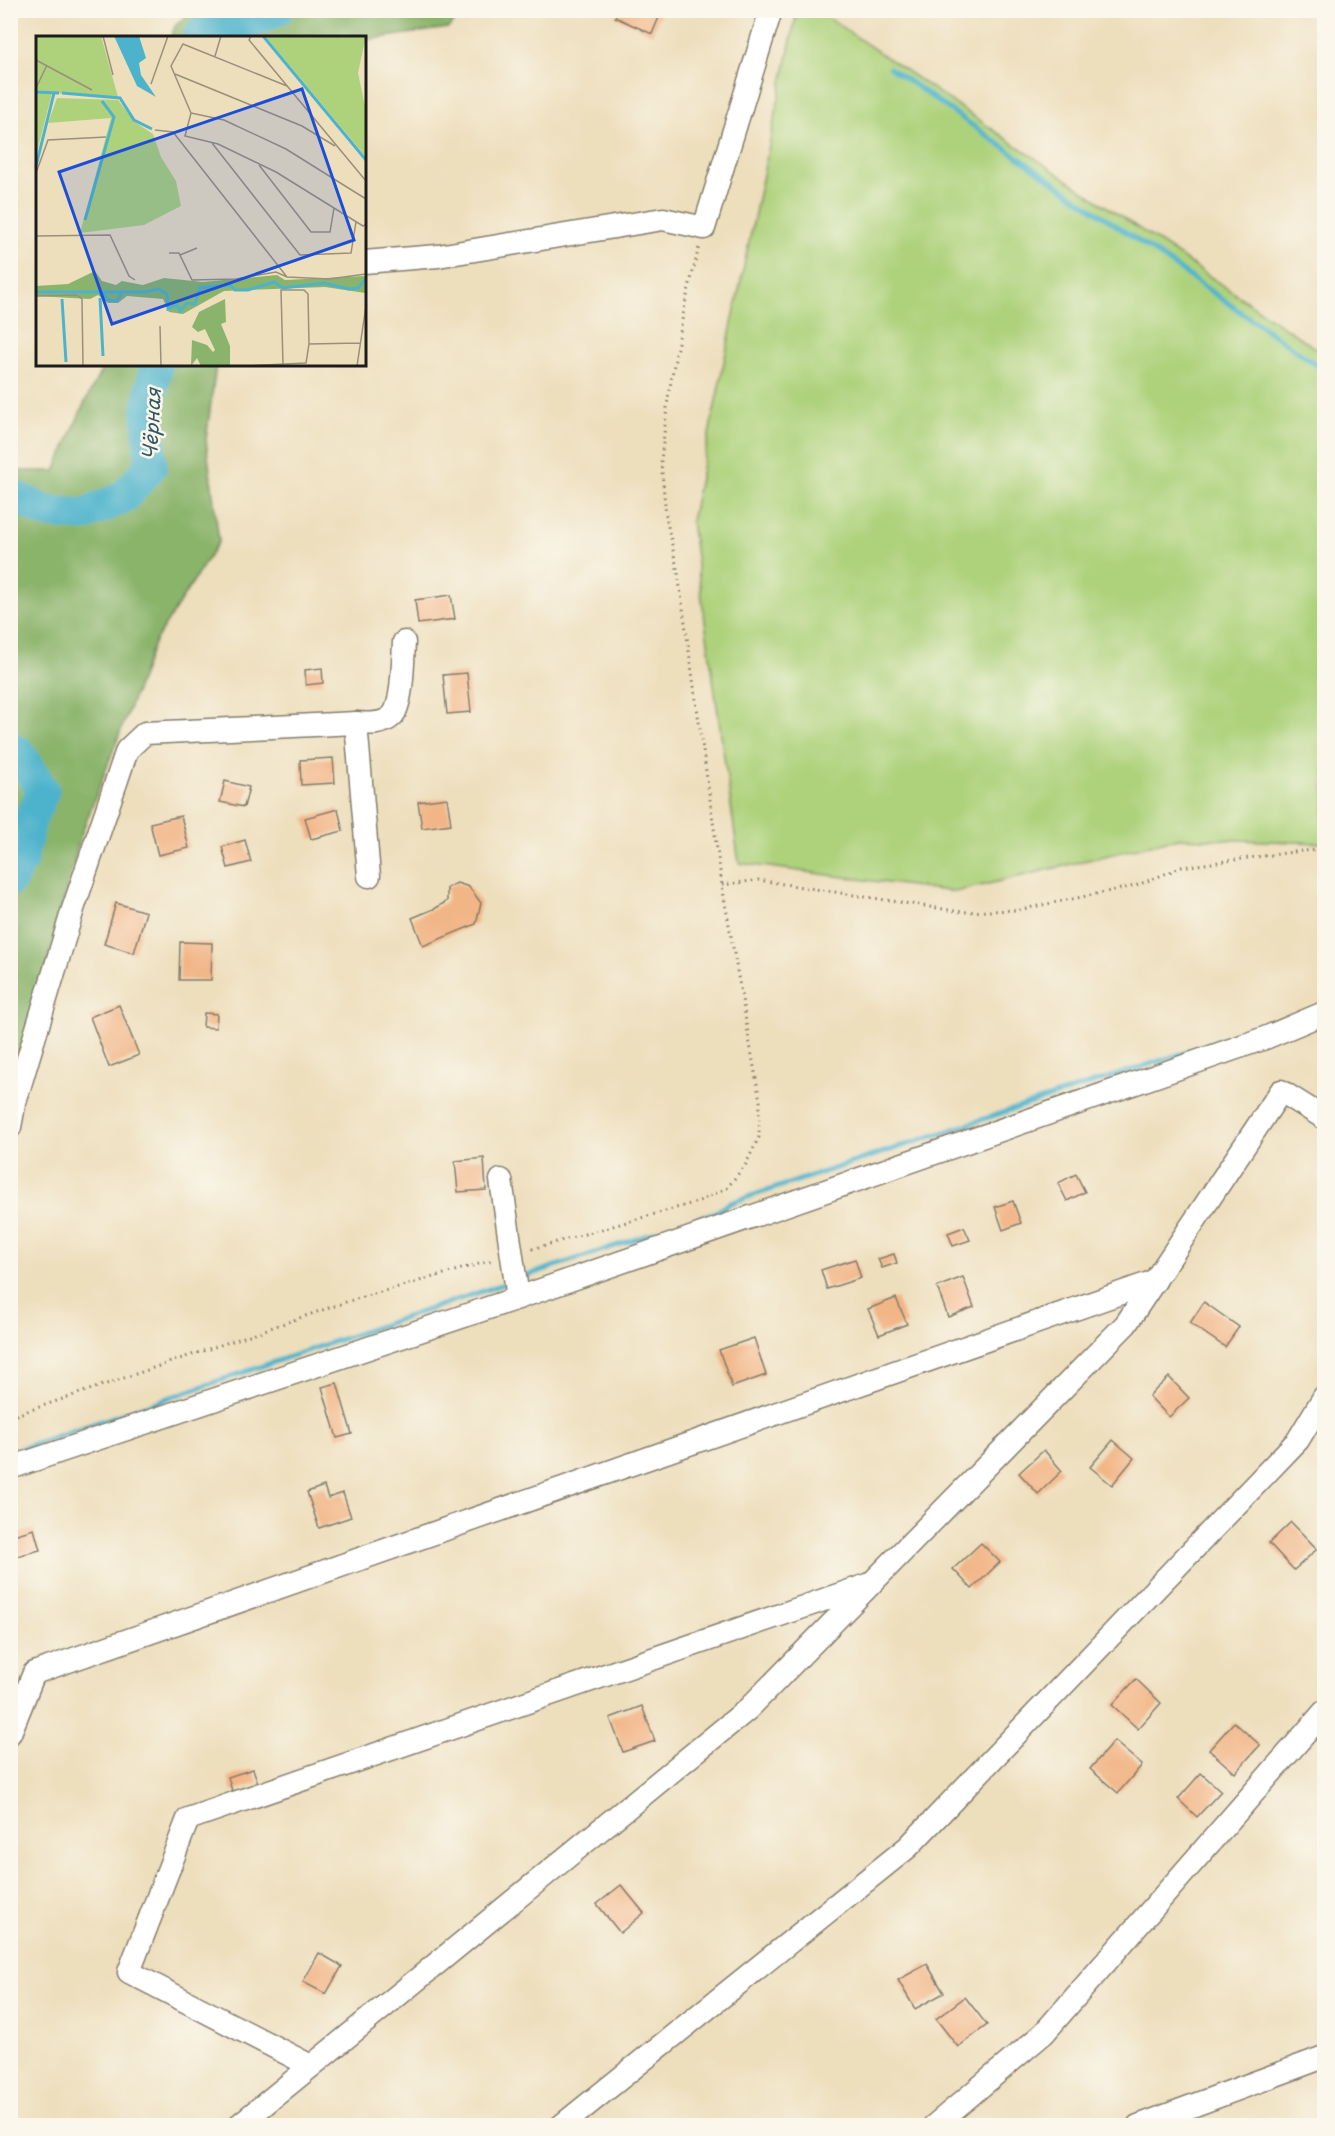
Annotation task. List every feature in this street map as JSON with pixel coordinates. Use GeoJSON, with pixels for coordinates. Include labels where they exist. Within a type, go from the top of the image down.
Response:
{"type":"FeatureCollection","features":[{"type":"Feature","properties":{"kind":"street"},"geometry":{"type":"LineString","coordinates":[[366,262],[438,256],[663,219],[704,228],[771,10]]}},
{"type":"Feature","properties":{"kind":"street"},"geometry":{"type":"LineString","coordinates":[[10,1127],[14,1105],[73,909],[127,750],[145,733],[375,724],[392,717],[398,706],[404,642]]}},
{"type":"Feature","properties":{"kind":"street"},"geometry":{"type":"LineString","coordinates":[[356,723],[369,876]]}},
{"type":"Feature","properties":{"kind":"street"},"geometry":{"type":"LineString","coordinates":[[10,1468],[518,1298],[1265,1038],[1324,1013]]}},
{"type":"Feature","properties":{"kind":"street"},"geometry":{"type":"LineString","coordinates":[[238,2126],[748,1709],[1126,1324],[1281,1091],[1324,1119]]}},
{"type":"Feature","properties":{"kind":"street"},"geometry":{"type":"LineString","coordinates":[[501,1180],[518,1298]]}},
{"type":"Feature","properties":{"kind":"street"},"geometry":{"type":"LineString","coordinates":[[10,1733],[34,1673],[1155,1281]]}},
{"type":"Feature","properties":{"kind":"street"},"geometry":{"type":"LineString","coordinates":[[561,2126],[908,1847],[1298,1440],[1324,1397]]}},
{"type":"Feature","properties":{"kind":"street"},"geometry":{"type":"LineString","coordinates":[[311,2066],[129,1972],[188,1820],[874,1583]]}},
{"type":"Feature","properties":{"kind":"street"},"geometry":{"type":"LineString","coordinates":[[934,2126],[1044,2033],[1324,1712]]}},
{"type":"Feature","properties":{"kind":"street"},"geometry":{"type":"LineString","coordinates":[[1138,2126],[1324,2057]]}},
{"type":"Feature","properties":{"kind":"path"},"geometry":{"type":"LineString","coordinates":[[10,1418],[349,1301],[697,1202],[727,1188],[746,1164],[759,1137],[760,1101],[722,885],[678,573],[666,517],[661,461],[668,398],[685,304],[704,228]]}},
{"type":"Feature","properties":{"kind":"path"},"geometry":{"type":"LineString","coordinates":[[722,885],[758,880],[962,912],[1018,910],[1135,886],[1182,867],[1324,850]]}},
{"type":"Feature","properties":{"kind":"green space"},"geometry":{"type":"Polygon","coordinates":[[[193,11],[461,11],[462,14],[448,28],[366,40],[366,36],[171,36],[175,26],[193,11]]]}},
{"type":"Feature","properties":{"kind":"green space"},"geometry":{"type":"Polygon","coordinates":[[[797,11],[818,11],[1324,354],[1324,843],[1179,838],[955,892],[739,863],[691,521],[797,11]]]}},
{"type":"Feature","properties":{"kind":"green space"},"geometry":{"type":"Polygon","coordinates":[[[103,366],[216,366],[206,440],[219,541],[155,641],[81,835],[11,1098],[11,471],[55,471],[82,408],[103,366]]]}},
{"type":"Feature","properties":{"kind":"building"},"geometry":{"type":"Polygon","coordinates":[[[618,10],[662,10],[652,34],[615,17],[618,10]]]}},
{"type":"Feature","properties":{"kind":"building"},"geometry":{"type":"Polygon","coordinates":[[[451,595],[455,619],[418,624],[415,600],[451,595]]]}},
{"type":"Feature","properties":{"kind":"building"},"geometry":{"type":"Polygon","coordinates":[[[322,668],[323,683],[306,685],[305,670],[322,668]]]}},
{"type":"Feature","properties":{"kind":"building"},"geometry":{"type":"Polygon","coordinates":[[[467,673],[471,712],[447,714],[443,675],[467,673]]]}},
{"type":"Feature","properties":{"kind":"building"},"geometry":{"type":"Polygon","coordinates":[[[333,758],[335,783],[301,785],[300,760],[333,758]]]}},
{"type":"Feature","properties":{"kind":"building"},"geometry":{"type":"Polygon","coordinates":[[[225,781],[249,787],[244,807],[220,802],[225,781]]]}},
{"type":"Feature","properties":{"kind":"building"},"geometry":{"type":"Polygon","coordinates":[[[447,798],[451,824],[422,828],[418,802],[447,798]]]}},
{"type":"Feature","properties":{"kind":"building"},"geometry":{"type":"Polygon","coordinates":[[[338,809],[343,831],[311,839],[305,818],[338,809]]]}},
{"type":"Feature","properties":{"kind":"building"},"geometry":{"type":"Polygon","coordinates":[[[181,816],[189,848],[158,855],[150,823],[181,816]]]}},
{"type":"Feature","properties":{"kind":"building"},"geometry":{"type":"Polygon","coordinates":[[[245,840],[251,862],[228,868],[222,847],[245,840]]]}},
{"type":"Feature","properties":{"kind":"building"},"geometry":{"type":"Polygon","coordinates":[[[457,883],[469,887],[481,903],[476,924],[423,946],[412,918],[447,901],[447,888],[457,883]]]}},
{"type":"Feature","properties":{"kind":"building"},"geometry":{"type":"Polygon","coordinates":[[[116,903],[146,912],[134,953],[104,944],[116,903]]]}},
{"type":"Feature","properties":{"kind":"building"},"geometry":{"type":"Polygon","coordinates":[[[180,942],[212,943],[211,980],[179,980],[180,942]]]}},
{"type":"Feature","properties":{"kind":"building"},"geometry":{"type":"Polygon","coordinates":[[[119,1005],[139,1055],[109,1067],[90,1017],[119,1005]]]}},
{"type":"Feature","properties":{"kind":"building"},"geometry":{"type":"Polygon","coordinates":[[[204,1013],[217,1014],[216,1028],[203,1027],[204,1013]]]}},
{"type":"Feature","properties":{"kind":"building"},"geometry":{"type":"Polygon","coordinates":[[[484,1158],[486,1190],[458,1192],[455,1161],[484,1158]]]}},
{"type":"Feature","properties":{"kind":"building"},"geometry":{"type":"Polygon","coordinates":[[[1076,1174],[1085,1192],[1067,1201],[1058,1183],[1076,1174]]]}},
{"type":"Feature","properties":{"kind":"building"},"geometry":{"type":"Polygon","coordinates":[[[1013,1201],[1021,1223],[1003,1230],[995,1207],[1013,1201]]]}},
{"type":"Feature","properties":{"kind":"building"},"geometry":{"type":"Polygon","coordinates":[[[964,1227],[970,1240],[953,1246],[948,1233],[964,1227]]]}},
{"type":"Feature","properties":{"kind":"building"},"geometry":{"type":"Polygon","coordinates":[[[894,1254],[897,1263],[882,1268],[878,1259],[894,1254]]]}},
{"type":"Feature","properties":{"kind":"building"},"geometry":{"type":"Polygon","coordinates":[[[855,1259],[861,1278],[827,1289],[821,1270],[855,1259]]]}},
{"type":"Feature","properties":{"kind":"building"},"geometry":{"type":"Polygon","coordinates":[[[963,1277],[974,1307],[948,1317],[937,1287],[963,1277]]]}},
{"type":"Feature","properties":{"kind":"building"},"geometry":{"type":"Polygon","coordinates":[[[896,1298],[907,1324],[879,1335],[868,1309],[896,1298]]]}},
{"type":"Feature","properties":{"kind":"building"},"geometry":{"type":"Polygon","coordinates":[[[1204,1302],[1239,1327],[1225,1347],[1190,1323],[1204,1302]]]}},
{"type":"Feature","properties":{"kind":"building"},"geometry":{"type":"Polygon","coordinates":[[[754,1338],[766,1375],[732,1387],[719,1350],[754,1338]]]}},
{"type":"Feature","properties":{"kind":"building"},"geometry":{"type":"Polygon","coordinates":[[[1169,1377],[1189,1398],[1169,1417],[1149,1396],[1169,1377]]]}},
{"type":"Feature","properties":{"kind":"building"},"geometry":{"type":"Polygon","coordinates":[[[337,1383],[352,1434],[337,1438],[322,1387],[337,1383]]]}},
{"type":"Feature","properties":{"kind":"building"},"geometry":{"type":"Polygon","coordinates":[[[1113,1440],[1134,1458],[1112,1485],[1090,1467],[1113,1440]]]}},
{"type":"Feature","properties":{"kind":"building"},"geometry":{"type":"Polygon","coordinates":[[[1044,1450],[1062,1471],[1038,1494],[1019,1473],[1044,1450]]]}},
{"type":"Feature","properties":{"kind":"building"},"geometry":{"type":"Polygon","coordinates":[[[324,1486],[328,1498],[343,1493],[351,1517],[319,1528],[307,1492],[324,1486]]]}},
{"type":"Feature","properties":{"kind":"building"},"geometry":{"type":"Polygon","coordinates":[[[1291,1522],[1317,1549],[1294,1570],[1269,1543],[1291,1522]]]}},
{"type":"Feature","properties":{"kind":"building"},"geometry":{"type":"Polygon","coordinates":[[[34,1529],[40,1550],[13,1557],[10,1536],[34,1529]]]}},
{"type":"Feature","properties":{"kind":"building"},"geometry":{"type":"Polygon","coordinates":[[[981,1543],[1000,1562],[972,1589],[953,1569],[981,1543]]]}},
{"type":"Feature","properties":{"kind":"building"},"geometry":{"type":"Polygon","coordinates":[[[1136,1679],[1161,1703],[1138,1729],[1112,1705],[1136,1679]]]}},
{"type":"Feature","properties":{"kind":"building"},"geometry":{"type":"Polygon","coordinates":[[[642,1706],[655,1741],[623,1752],[610,1718],[642,1706]]]}},
{"type":"Feature","properties":{"kind":"building"},"geometry":{"type":"Polygon","coordinates":[[[1234,1722],[1260,1745],[1235,1773],[1209,1750],[1234,1722]]]}},
{"type":"Feature","properties":{"kind":"building"},"geometry":{"type":"Polygon","coordinates":[[[1114,1741],[1142,1765],[1118,1793],[1090,1769],[1114,1741]]]}},
{"type":"Feature","properties":{"kind":"building"},"geometry":{"type":"Polygon","coordinates":[[[253,1769],[258,1783],[232,1791],[228,1777],[253,1769]]]}},
{"type":"Feature","properties":{"kind":"building"},"geometry":{"type":"Polygon","coordinates":[[[1201,1773],[1221,1791],[1197,1817],[1178,1799],[1201,1773]]]}},
{"type":"Feature","properties":{"kind":"building"},"geometry":{"type":"Polygon","coordinates":[[[621,1885],[644,1913],[620,1933],[597,1904],[621,1885]]]}},
{"type":"Feature","properties":{"kind":"building"},"geometry":{"type":"Polygon","coordinates":[[[319,1953],[342,1966],[326,1994],[303,1982],[319,1953]]]}},
{"type":"Feature","properties":{"kind":"building"},"geometry":{"type":"Polygon","coordinates":[[[927,1964],[944,1993],[915,2009],[898,1980],[927,1964]]]}},
{"type":"Feature","properties":{"kind":"building"},"geometry":{"type":"Polygon","coordinates":[[[965,1997],[987,2025],[958,2047],[936,2019],[965,1997]]]}},
{"type":"Feature","properties":{"kind":"waterway"},"geometry":{"type":"LineString","coordinates":[[200,36],[202,33],[247,23],[277,10]]}},
{"type":"Feature","properties":{"kind":"waterway"},"geometry":{"type":"LineString","coordinates":[[890,68],[1324,370]]}},
{"type":"Feature","properties":{"kind":"waterway","name":"Чёрная"},"geometry":{"type":"LineString","coordinates":[[10,494],[46,512],[84,515],[124,497],[151,466],[148,409],[156,366]]}},
{"type":"Feature","properties":{"kind":"waterway","name":"Чёрная"},"geometry":{"type":"LineString","coordinates":[[10,748],[19,753],[43,791],[30,820],[21,860],[10,880]]}},
{"type":"Feature","properties":{"kind":"waterway"},"geometry":{"type":"LineString","coordinates":[[520,1278],[716,1212],[730,1203],[1256,1029]]}},
{"type":"Feature","properties":{"kind":"waterway"},"geometry":{"type":"LineString","coordinates":[[10,1452],[509,1282]]}}]}
